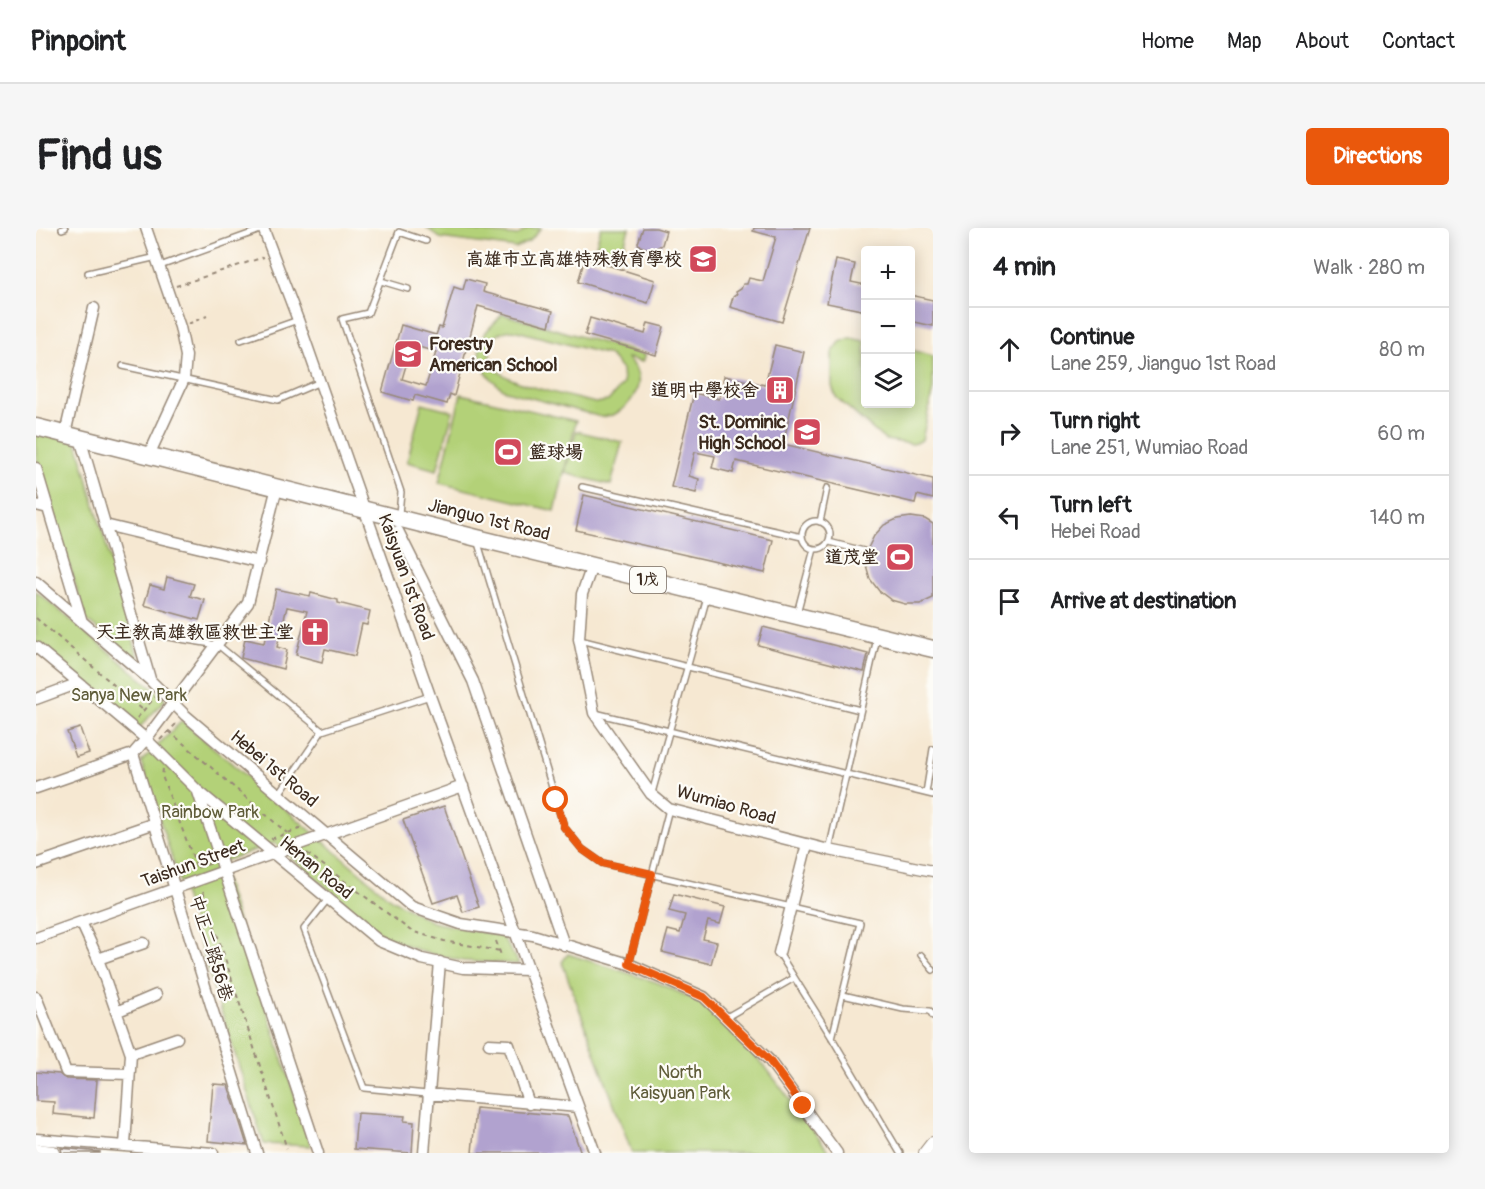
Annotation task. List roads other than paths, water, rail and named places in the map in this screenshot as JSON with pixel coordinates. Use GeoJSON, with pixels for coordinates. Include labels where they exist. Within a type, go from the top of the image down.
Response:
{"type":"FeatureCollection","features":[{"type":"Feature","properties":{"kind":"main road","name":"Jianguo 1st Road"},"geometry":{"type":"LineString","coordinates":[[36,427],[364,509],[399,524],[477,538],[933,649]]}},
{"type":"Feature","properties":{"kind":"street"},"geometry":{"type":"LineString","coordinates":[[146,228],[180,327],[186,356],[184,379],[149,455]]}},
{"type":"Feature","properties":{"kind":"street","name":"Kaisyuan 1st Road"},"geometry":{"type":"LineString","coordinates":[[263,228],[298,320],[529,970]]}},
{"type":"Feature","properties":{"kind":"street"},"geometry":{"type":"LineString","coordinates":[[94,308],[73,436],[105,525],[150,680]]}},
{"type":"Feature","properties":{"kind":"street"},"geometry":{"type":"LineString","coordinates":[[36,468],[82,622]]}},
{"type":"Feature","properties":{"kind":"street"},"geometry":{"type":"LineString","coordinates":[[36,788],[133,754],[150,743],[173,704],[248,603],[277,487]]}},
{"type":"Feature","properties":{"kind":"street"},"geometry":{"type":"LineString","coordinates":[[36,505],[48,508]]}},
{"type":"Feature","properties":{"kind":"street"},"geometry":{"type":"LineString","coordinates":[[399,524],[473,681],[564,945]]}},
{"type":"Feature","properties":{"kind":"street"},"geometry":{"type":"LineString","coordinates":[[105,525],[259,562]]}},
{"type":"Feature","properties":{"kind":"street","name":"Wumiao Road"},"geometry":{"type":"LineString","coordinates":[[592,566],[582,594],[579,639],[594,712],[651,795],[669,809],[828,850],[933,871]]}},
{"type":"Feature","properties":{"kind":"street","name":"Hebei 1st Road"},"geometry":{"type":"LineString","coordinates":[[36,582],[150,680],[185,715],[412,907],[461,924],[516,935],[533,935],[629,964],[704,997],[769,1060],[837,1153]]}},
{"type":"Feature","properties":{"kind":"street","name":"Henan Road"},"geometry":{"type":"LineString","coordinates":[[36,646],[150,743],[197,790],[379,941],[422,959],[464,968],[529,970]]}},
{"type":"Feature","properties":{"kind":"street"},"geometry":{"type":"LineString","coordinates":[[36,699],[79,683]]}},
{"type":"Feature","properties":{"kind":"street","name":"中正二路56巷"},"geometry":{"type":"LineString","coordinates":[[133,754],[257,1153]]}},
{"type":"Feature","properties":{"kind":"street","name":"Taishun Street"},"geometry":{"type":"LineString","coordinates":[[36,938],[463,786]]}},
{"type":"Feature","properties":{"kind":"street","name":"中正二路56巷"},"geometry":{"type":"LineString","coordinates":[[197,790],[318,1153]]}},
{"type":"Feature","properties":{"kind":"street"},"geometry":{"type":"LineString","coordinates":[[36,864],[155,823]]}},
{"type":"Feature","properties":{"kind":"street"},"geometry":{"type":"LineString","coordinates":[[779,953],[807,844]]}},
{"type":"Feature","properties":{"kind":"street"},"geometry":{"type":"LineString","coordinates":[[81,921],[98,959],[131,1054],[125,1145]]}},
{"type":"Feature","properties":{"kind":"street"},"geometry":{"type":"LineString","coordinates":[[98,959],[144,943]]}},
{"type":"Feature","properties":{"kind":"street"},"geometry":{"type":"LineString","coordinates":[[424,1153],[440,962]]}},
{"type":"Feature","properties":{"kind":"street"},"geometry":{"type":"LineString","coordinates":[[529,970],[595,1153]]}},
{"type":"Feature","properties":{"kind":"street"},"geometry":{"type":"LineString","coordinates":[[116,1012],[156,995]]}},
{"type":"Feature","properties":{"kind":"street"},"geometry":{"type":"LineString","coordinates":[[36,997],[66,1072],[129,1074]]}},
{"type":"Feature","properties":{"kind":"street"},"geometry":{"type":"LineString","coordinates":[[131,1054],[177,1038]]}},
{"type":"Feature","properties":{"kind":"street"},"geometry":{"type":"LineString","coordinates":[[489,1044],[509,1045],[529,1104]]}},
{"type":"Feature","properties":{"kind":"street"},"geometry":{"type":"LineString","coordinates":[[428,1094],[579,1107]]}},
{"type":"Feature","properties":{"kind":"street"},"geometry":{"type":"LineString","coordinates":[[36,1139],[213,1153]]}},
{"type":"Feature","properties":{"kind":"street"},"geometry":{"type":"LineString","coordinates":[[926,1153],[933,1144]]}},
{"type":"Feature","properties":{"kind":"street"},"geometry":{"type":"LineString","coordinates":[[36,1152],[53,1153]]}},
{"type":"Feature","properties":{"kind":"lane"},"geometry":{"type":"LineString","coordinates":[[88,273],[158,261],[263,228]]}},
{"type":"Feature","properties":{"kind":"lane"},"geometry":{"type":"LineString","coordinates":[[399,524],[401,492],[342,319],[368,312],[399,232],[426,241]]}},
{"type":"Feature","properties":{"kind":"lane"},"geometry":{"type":"LineString","coordinates":[[381,281],[408,289]]}},
{"type":"Feature","properties":{"kind":"lane"},"geometry":{"type":"LineString","coordinates":[[241,340],[298,320]]}},
{"type":"Feature","properties":{"kind":"lane"},"geometry":{"type":"LineString","coordinates":[[123,366],[278,400],[320,382]]}},
{"type":"Feature","properties":{"kind":"lane"},"geometry":{"type":"LineString","coordinates":[[582,487],[802,537]]}},
{"type":"Feature","properties":{"kind":"lane"},"geometry":{"type":"LineString","coordinates":[[820,522],[827,488]]}},
{"type":"Feature","properties":{"kind":"lane"},"geometry":{"type":"LineString","coordinates":[[816,521],[820,522],[830,532],[829,542],[823,548],[814,549],[806,545],[802,537],[803,529],[806,525],[816,521]]}},
{"type":"Feature","properties":{"kind":"lane"},"geometry":{"type":"LineString","coordinates":[[477,538],[564,827],[582,849],[602,863],[860,923],[832,1038]]}},
{"type":"Feature","properties":{"kind":"lane"},"geometry":{"type":"LineString","coordinates":[[829,542],[864,551]]}},
{"type":"Feature","properties":{"kind":"lane"},"geometry":{"type":"LineString","coordinates":[[797,615],[814,549]]}},
{"type":"Feature","properties":{"kind":"lane"},"geometry":{"type":"LineString","coordinates":[[651,795],[707,595]]}},
{"type":"Feature","properties":{"kind":"lane"},"geometry":{"type":"LineString","coordinates":[[136,633],[218,645],[322,731]]}},
{"type":"Feature","properties":{"kind":"lane"},"geometry":{"type":"LineString","coordinates":[[828,850],[878,635]]}},
{"type":"Feature","properties":{"kind":"lane"},"geometry":{"type":"LineString","coordinates":[[579,639],[860,710]]}},
{"type":"Feature","properties":{"kind":"lane"},"geometry":{"type":"LineString","coordinates":[[279,795],[322,731],[430,696]]}},
{"type":"Feature","properties":{"kind":"lane"},"geometry":{"type":"LineString","coordinates":[[594,712],[933,795]]}},
{"type":"Feature","properties":{"kind":"lane"},"geometry":{"type":"LineString","coordinates":[[926,793],[933,749]]}},
{"type":"Feature","properties":{"kind":"lane"},"geometry":{"type":"LineString","coordinates":[[629,964],[669,809]]}},
{"type":"Feature","properties":{"kind":"lane"},"geometry":{"type":"LineString","coordinates":[[328,899],[304,929],[364,1088],[428,1094]]}},
{"type":"Feature","properties":{"kind":"lane"},"geometry":{"type":"LineString","coordinates":[[779,953],[900,1153]]}},
{"type":"Feature","properties":{"kind":"lane"},"geometry":{"type":"LineString","coordinates":[[921,955],[933,970]]}},
{"type":"Feature","properties":{"kind":"lane"},"geometry":{"type":"LineString","coordinates":[[725,1018],[794,978]]}},
{"type":"Feature","properties":{"kind":"lane"},"geometry":{"type":"LineString","coordinates":[[843,995],[903,1009],[930,1011],[933,1016]]}},
{"type":"Feature","properties":{"kind":"place","name":"高雄市立高雄特殊教育學校"},"geometry":{"type":"Point","coordinates":[703,259]}},
{"type":"Feature","properties":{"kind":"place","name":"Forestry American School"},"geometry":{"type":"Point","coordinates":[408,354]}},
{"type":"Feature","properties":{"kind":"place","name":"道明中學校舍"},"geometry":{"type":"Point","coordinates":[780,390]}},
{"type":"Feature","properties":{"kind":"place","name":"St. Dominic High School"},"geometry":{"type":"Point","coordinates":[807,432]}},
{"type":"Feature","properties":{"kind":"place","name":"籃球場"},"geometry":{"type":"Point","coordinates":[508,452]}},
{"type":"Feature","properties":{"kind":"place","name":"道茂堂"},"geometry":{"type":"Point","coordinates":[900,557]}},
{"type":"Feature","properties":{"kind":"place","name":"天主教高雄教區救世主堂"},"geometry":{"type":"Point","coordinates":[315,632]}},
{"type":"Feature","properties":{"kind":"park label","name":"Sanya New Park"},"geometry":{"type":"Point","coordinates":[129,695]}},
{"type":"Feature","properties":{"kind":"park label","name":"Rainbow Park"},"geometry":{"type":"Point","coordinates":[210,812]}},
{"type":"Feature","properties":{"kind":"park label","name":"North Kaisyuan Park"},"geometry":{"type":"Point","coordinates":[680,1082]}}]}
